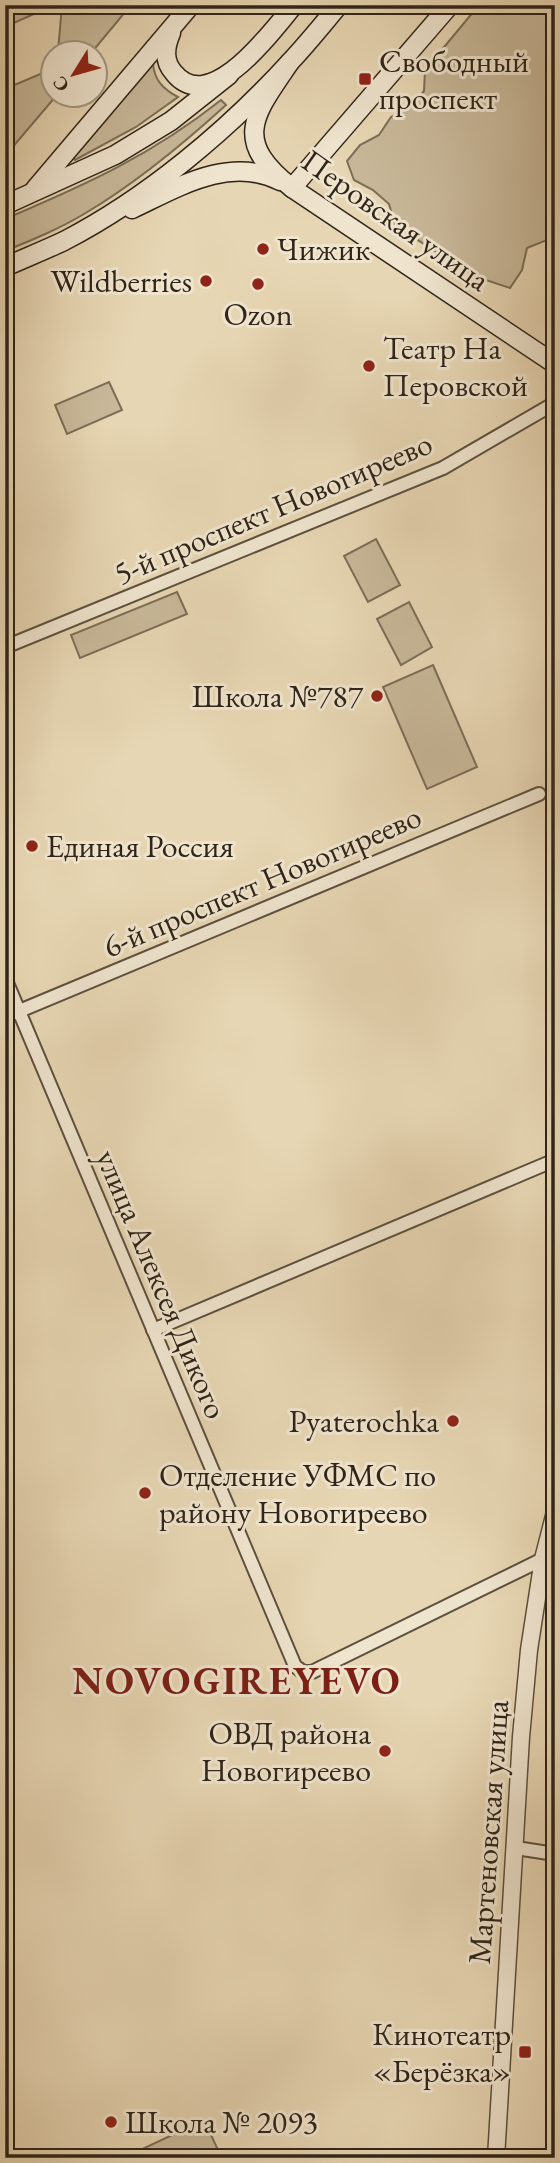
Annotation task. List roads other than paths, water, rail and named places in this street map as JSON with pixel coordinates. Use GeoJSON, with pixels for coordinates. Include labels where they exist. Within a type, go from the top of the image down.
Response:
{"type":"FeatureCollection","features":[{"type":"Feature","properties":{"kind":"main road"},"geometry":{"type":"LineString","coordinates":[[30,194],[191,5]]}},
{"type":"Feature","properties":{"kind":"main road"},"geometry":{"type":"LineString","coordinates":[[5,205],[115,155],[171,121],[229,75],[294,5]]}},
{"type":"Feature","properties":{"kind":"main road"},"geometry":{"type":"LineString","coordinates":[[63,241],[125,205],[233,118],[290,62],[339,5]]}},
{"type":"Feature","properties":{"kind":"main road"},"geometry":{"type":"LineString","coordinates":[[5,267],[192,181],[213,174],[228,171],[261,174],[292,188],[450,5]]}},
{"type":"Feature","properties":{"kind":"main road"},"geometry":{"type":"LineString","coordinates":[[179,21],[166,46],[166,58],[179,79],[202,86],[229,75]]}},
{"type":"Feature","properties":{"kind":"main road","name":"Перовская улица"},"geometry":{"type":"LineString","coordinates":[[290,62],[267,95],[255,118],[253,130],[262,156],[281,179],[555,364]]}},
{"type":"Feature","properties":{"kind":"street","name":"5-й проспект Новогиреево"},"geometry":{"type":"LineString","coordinates":[[5,647],[443,468],[555,403]]}},
{"type":"Feature","properties":{"kind":"street","name":"6-й проспект Новогиреево"},"geometry":{"type":"LineString","coordinates":[[5,1017],[539,794]]}},
{"type":"Feature","properties":{"kind":"street","name":"улица Алексея Дикого"},"geometry":{"type":"LineString","coordinates":[[5,978],[295,1666],[303,1672],[312,1672],[543,1559]]}},
{"type":"Feature","properties":{"kind":"street"},"geometry":{"type":"LineString","coordinates":[[153,1330],[555,1160]]}},
{"type":"Feature","properties":{"kind":"street","name":"Мартеновская улица"},"geometry":{"type":"LineString","coordinates":[[496,2158],[521,1737],[528,1663],[543,1559],[555,1512]]}},
{"type":"Feature","properties":{"kind":"street"},"geometry":{"type":"LineString","coordinates":[[516,1847],[555,1854]]}},
{"type":"Feature","properties":{"kind":"place","name":"Свободный проспект"},"geometry":{"type":"Point","coordinates":[365,79]}},
{"type":"Feature","properties":{"kind":"place","name":"Чижик"},"geometry":{"type":"Point","coordinates":[263,249]}},
{"type":"Feature","properties":{"kind":"place","name":"Wildberries"},"geometry":{"type":"Point","coordinates":[206,281]}},
{"type":"Feature","properties":{"kind":"place","name":"Ozon"},"geometry":{"type":"Point","coordinates":[258,284]}},
{"type":"Feature","properties":{"kind":"place","name":"Театр На Перовской"},"geometry":{"type":"Point","coordinates":[369,366]}},
{"type":"Feature","properties":{"kind":"place","name":"Школа №787"},"geometry":{"type":"Point","coordinates":[377,696]}},
{"type":"Feature","properties":{"kind":"place","name":"Единая Россия"},"geometry":{"type":"Point","coordinates":[32,846]}},
{"type":"Feature","properties":{"kind":"place","name":"Pyaterochka"},"geometry":{"type":"Point","coordinates":[453,1421]}},
{"type":"Feature","properties":{"kind":"place","name":"Отделение УФМС по району Новогиреево"},"geometry":{"type":"Point","coordinates":[145,1493]}},
{"type":"Feature","properties":{"kind":"place","name":"ОВД района Новогиреево"},"geometry":{"type":"Point","coordinates":[385,1751]}},
{"type":"Feature","properties":{"kind":"place","name":"Кинотеатр «Берёзка»"},"geometry":{"type":"Point","coordinates":[525,2052]}},
{"type":"Feature","properties":{"kind":"place","name":"Школа № 2093"},"geometry":{"type":"Point","coordinates":[111,2122]}},
{"type":"Feature","properties":{"kind":"district","name":"NOVOGIREYEVO"},"geometry":{"type":"Point","coordinates":[237,1680]}}]}
